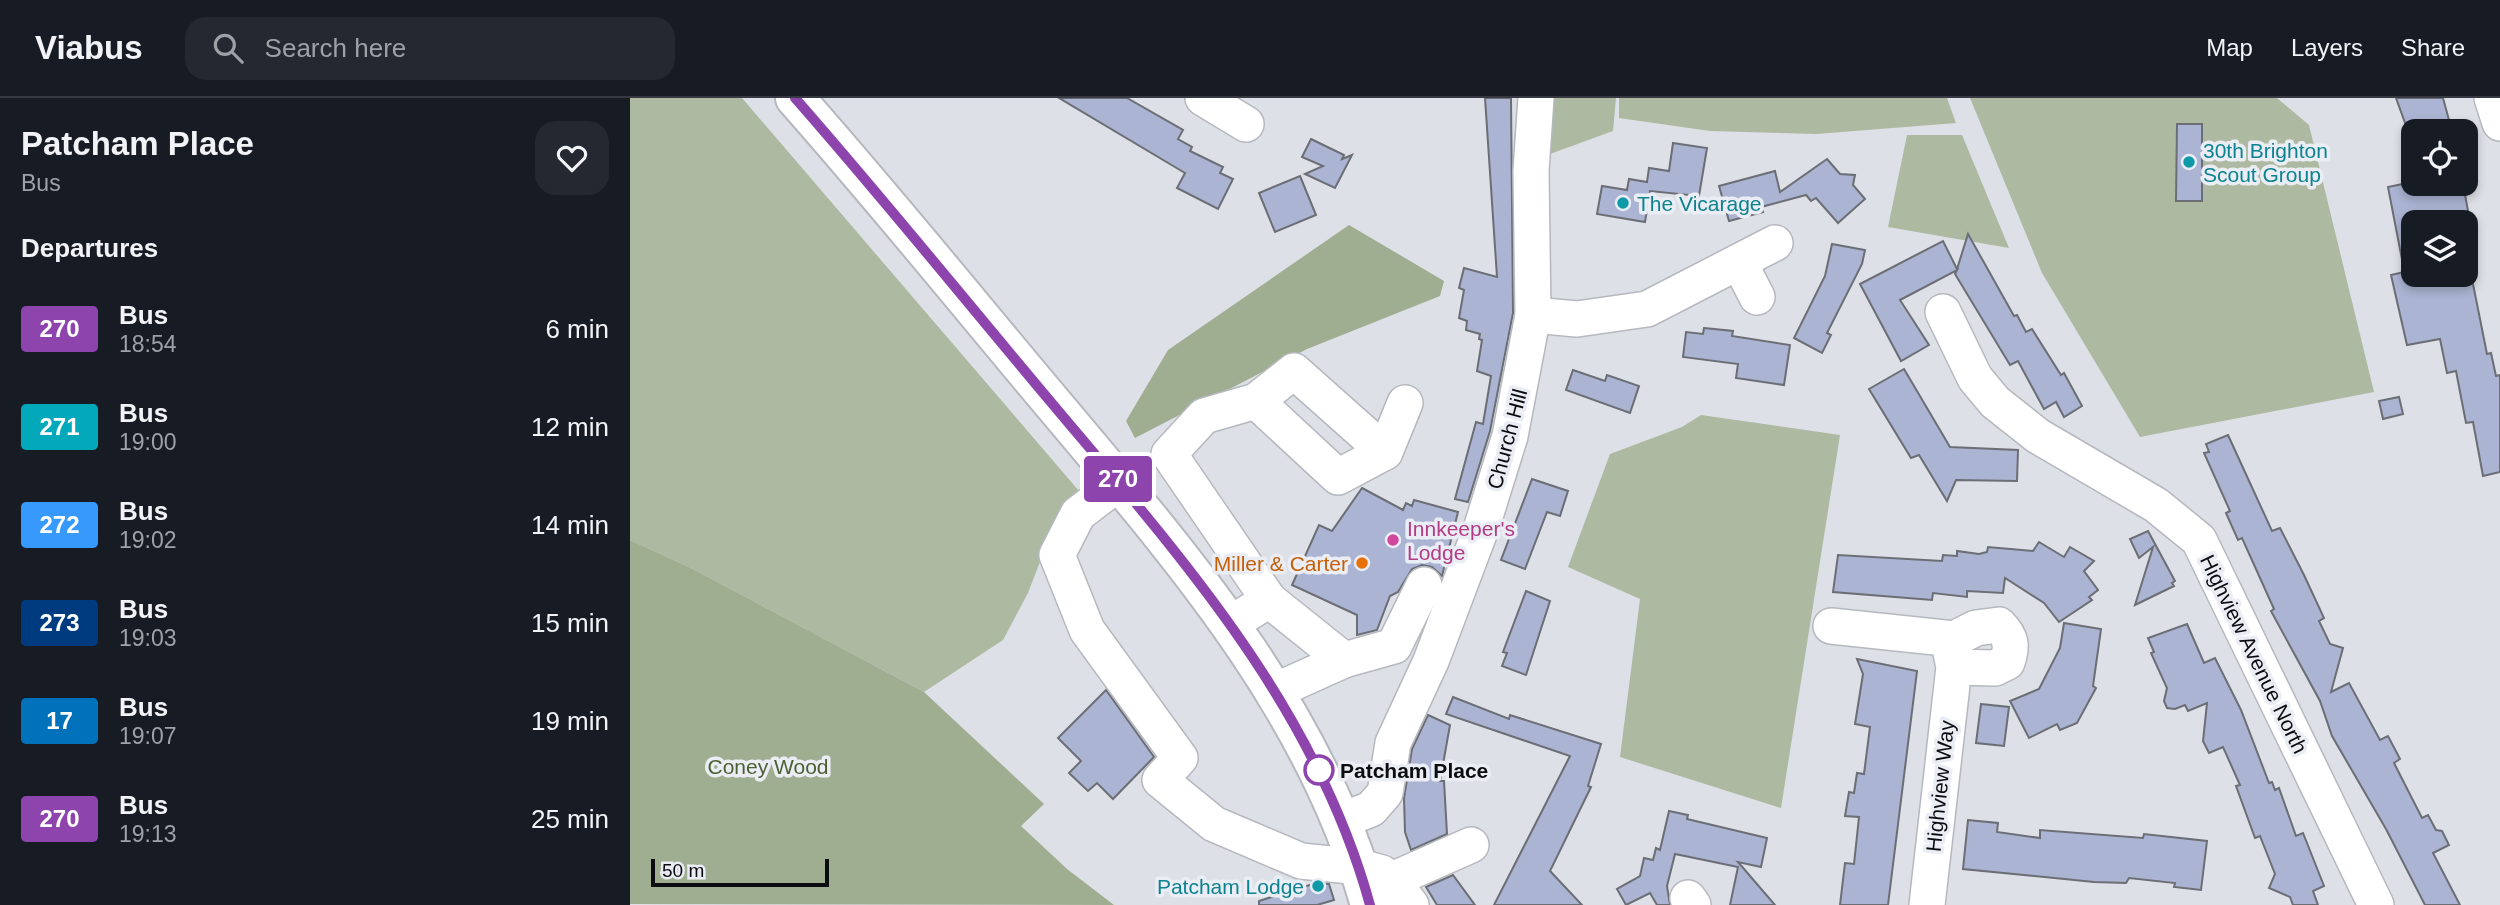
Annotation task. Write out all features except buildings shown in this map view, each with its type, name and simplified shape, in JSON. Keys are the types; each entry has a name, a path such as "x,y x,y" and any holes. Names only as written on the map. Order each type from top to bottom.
{"highway":[{"path":"794,98 1193,570 1275,691 1383,889"}],"street":[{"path":"1203,98 1247,124"},
{"name":"Church Hill","path":"1343,820 1371,809 1385,793 1393,743 1430,661 1482,526 1510,436 1533,315 1531,171 1536,98"},
{"path":"2492,98 2500,123"},
{"path":"1533,315 1577,319 1647,309 1775,243"},
{"path":"1739,262 1756,297"},
{"name":"Highview Avenue North","path":"1943,312 1964,384 1995,402 2038,436 2156,505 2199,540 2373,904"},
{"path":"1344,660 1269,600 1169,453 1205,416 1256,401 1294,371 1385,453"},
{"path":"1256,401 1338,477 1385,453 1405,404"},
{"path":"1120,482 1077,514 1057,555 1087,630 1180,758 1160,780 1214,824 1301,860 1383,889 1471,845"},
{"path":"1275,691 1344,660 1394,646 1424,586"},
{"path":"1230,624 1269,600"},
{"name":"Highview Way","path":"1831,626 1954,653 1927,905"}],"green space":[{"path":"630,98 742,98 1079,491 1043,554 1028,593 1003,640 924,692 691,568 630,540"},
{"path":"1543,98 1616,98 1613,131 1539,158"},
{"path":"1619,98 1947,98 1956,123 1817,134 1710,131 1619,118"},
{"path":"1970,98 2277,98 2309,125 2374,392 2140,437 2042,273"},
{"path":"1907,135 1962,135 2009,248 1888,227"},
{"path":"1349,225 1444,281 1440,296 1307,349 1135,438 1126,421 1168,350"},
{"path":"1701,415 1840,435 1781,808 1620,757 1640,599 1568,567 1610,454 1682,427"},
{"name":"Coney Wood","path":"630,540 691,568 924,692 1044,804 1021,826 1067,869 1114,905 630,904"}],"bus line":[{"name":"270","path":"795,98 869,182 1193,570 1275,691 1304,740 1343,820 1370,905"}],"place":[{"name":"30th Brighton Scout Group","path":"2189,162"},
{"name":"The Vicarage","path":"1623,203"},
{"name":"Innkeeper's Lodge","path":"1393,540"},
{"name":"Miller & Carter","path":"1362,563"},
{"name":"Patcham Place","path":"1319,770"},
{"name":"Patcham Lodge","path":"1318,886"}]}
